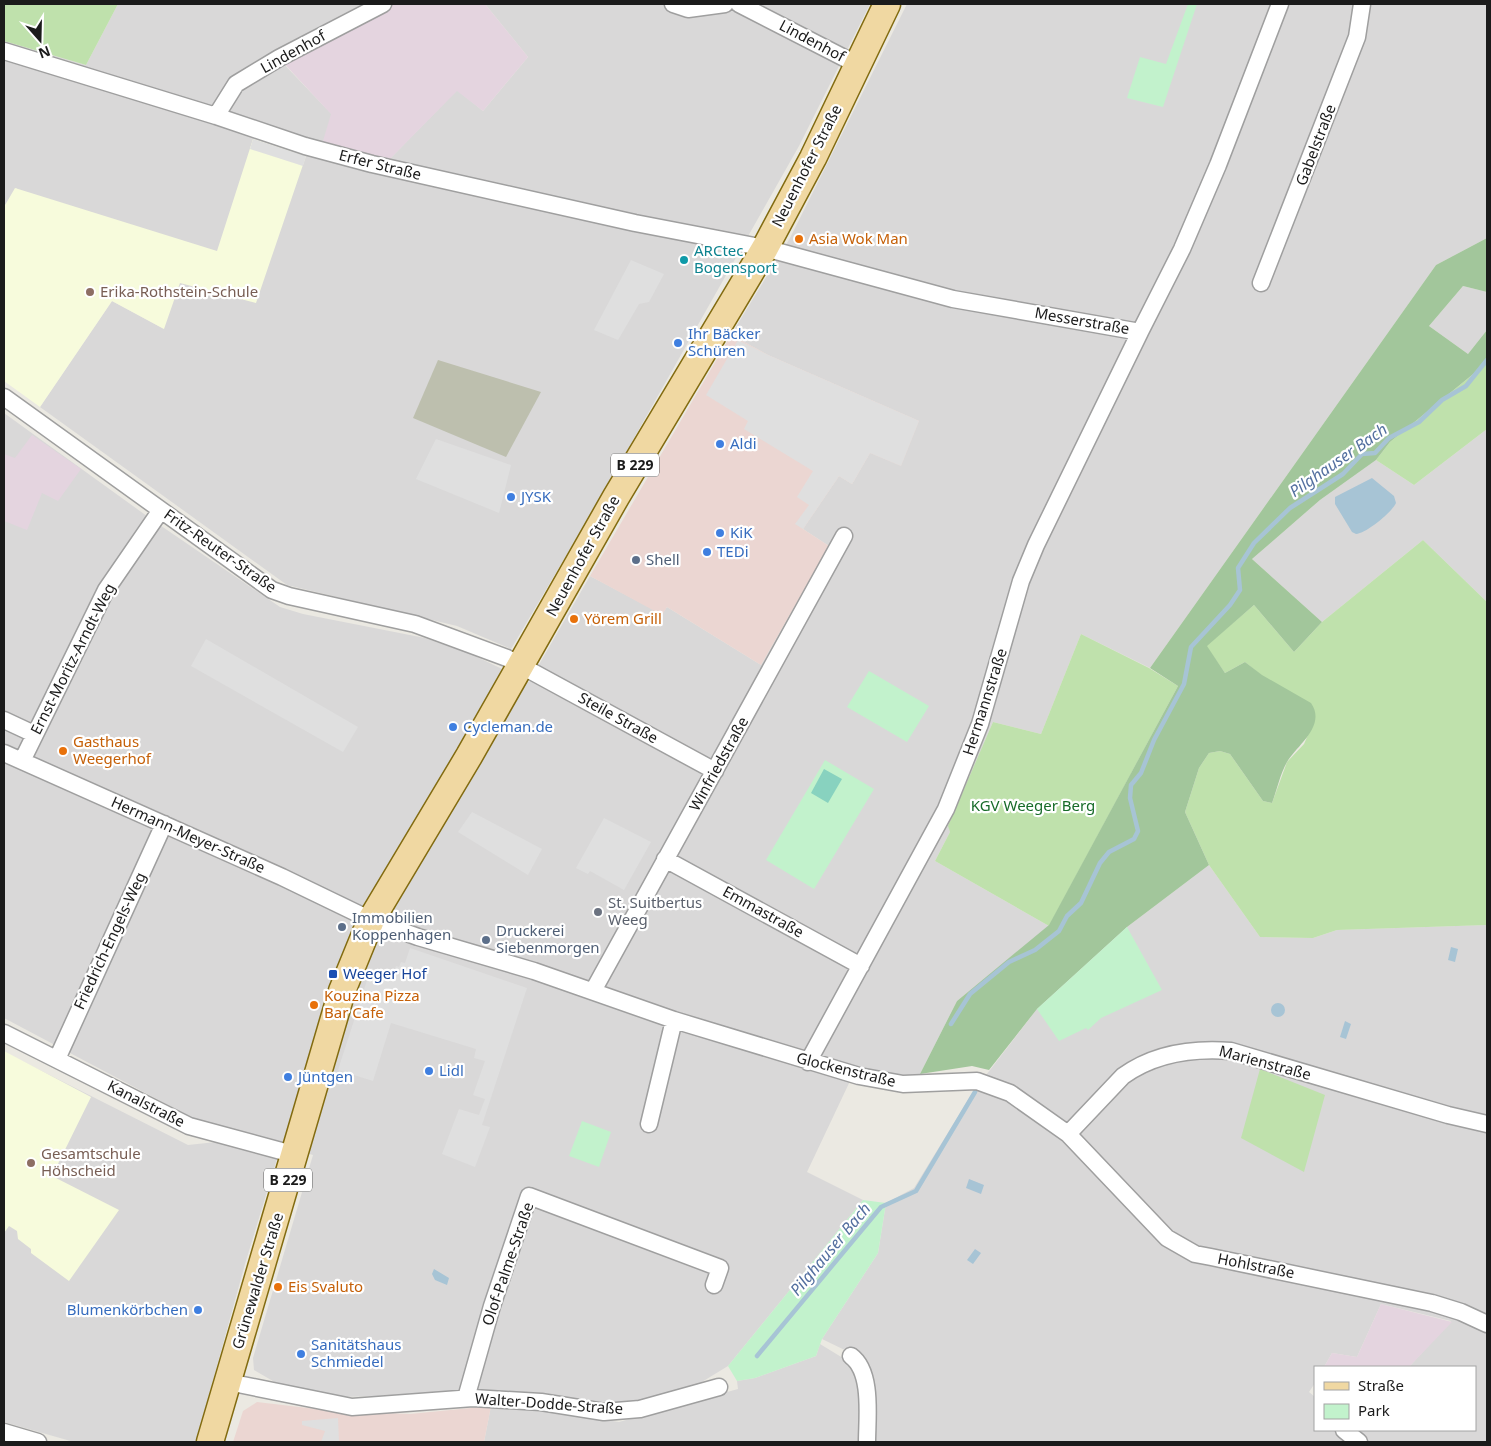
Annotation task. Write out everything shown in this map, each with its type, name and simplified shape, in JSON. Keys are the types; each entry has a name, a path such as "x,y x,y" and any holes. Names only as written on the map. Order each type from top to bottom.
{"main road":[{"name":"Neuenhofer Straße","path":"371,920 469,756 616,497 765,248 813,158 888,4"},
{"name":"Grünewalder Straße","path":"210,1442 348,974 371,920"}],"street":[{"name":"Lindenhof","path":"216,116 236,84 279,58 383,4"},
{"path":"673,4 688,9 725,4"},
{"name":"Lindenhof","path":"739,4 858,65"},
{"name":"Messerstraße","path":"765,248 953,299 1140,332 1182,249 1218,165 1280,4"},
{"name":"Gabelstraße","path":"1261,283 1357,37 1362,4"},
{"name":"Erfer Straße","path":"4,51 216,116 305,146 377,166 635,223 765,248"},
{"name":"Hermannstraße","path":"808,1062 946,809 980,724 1021,581 1036,545 1140,332"},
{"name":"Fritz-Reuter-Straße","path":"4,397 278,593 414,624 454,637 520,665"},
{"name":"Ernst-Moritz-Arndt-Weg","path":"22,761 106,590 161,510"},
{"name":"Winfriedstraße","path":"593,991 844,536"},
{"name":"Steile Straße","path":"520,665 715,771"},
{"path":"4,720 34,734"},
{"name":"Hermann-Meyer-Straße","path":"4,752 371,920"},
{"name":"Friedrich-Engels-Weg","path":"57,1059 164,824"},
{"name":"Emmastraße","path":"666,859 860,966"},
{"name":"Glockenstraße","path":"371,920 418,937 534,971 674,1020 808,1062 886,1083 902,1084 963,1080 986,1083 1010,1092 1068,1134"},
{"path":"649,1124 674,1020"},
{"name":"Kanalstraße","path":"4,1033 189,1126 296,1155"},
{"name":"Marienstraße","path":"1068,1134 1123,1076 1133,1069 1166,1055 1207,1049 1231,1051 1439,1113 1487,1124"},
{"name":"Hohlstraße","path":"1068,1134 1167,1238 1182,1248 1211,1257 1432,1304 1461,1312 1487,1324"},
{"name":"Olof-Palme-Straße","path":"466,1398 492,1306 529,1196 720,1268 714,1285"},
{"path":"851,1356 860,1366 865,1381 867,1442"},
{"name":"Walter-Dodde-Straße","path":"228,1382 352,1407 466,1398 541,1402 604,1412 640,1410 719,1387"},
{"path":"1345,1431 1358,1442"},
{"path":"4,1432 38,1442"}],"shaded area":[{"path":"118,4 384,4 279,59 382,167 457,90 483,111 528,57 485,4 870,4 799,146 603,493 511,649 457,626 287,585 40,407 112,301 164,329 16,188 4,207 4,41 86,65"},
{"path":"384,4 485,4 528,57 483,111 457,91 382,167 320,151 331,114 279,58"},
{"path":"907,4 1487,4 1487,238 1436,265 1150,668 1081,634 1041,734 993,722 949,826 950,832 935,861 1049,926 957,1001 920,1074 917,1091 851,1079 807,1172 863,1200 728,1366 692,1388 632,1405 596,1404 544,1393 479,1391 462,1394 341,1397 278,1384 254,1370 253,1358 313,1155 204,1124 4,1018 4,413 151,519 280,607 303,614 425,638 473,655 529,682 590,576 662,614 667,607 761,665 829,546 803,529 839,476 852,484 870,453 919,421 768,355 731,335 790,238"},
{"name":"Erika-Rothstein-Schule","path":"253,139 306,156 256,303 180,283 164,329 112,301 40,407 4,381 4,207 15,188 217,251"},
{"path":"253,139 306,156 303,166 250,149"},
{"path":"631,260 664,274 649,302 639,304 618,340 594,330"},
{"path":"1463,286 1487,292 1487,330 1468,354 1429,326"},
{"path":"731,335 768,355 919,421 901,466 870,453 852,484 839,476 803,529 829,546 761,665 667,607 662,615 590,576"},
{"path":"738,340 919,421 901,466 870,453 852,484 839,476 803,529 795,524 809,505 797,497 813,471 744,429 748,421 706,395"},
{"path":"438,360 541,392 506,457 413,418"},
{"path":"1487,429 1487,602 1423,540 1322,622 1252,559 1320,500 1376,460 1414,485"},
{"path":"32,435 81,469 58,501 42,493 27,530 4,521 4,454 15,458"},
{"path":"436,439 511,465 499,513 416,479"},
{"path":"206,639 358,727 343,752 191,666"},
{"path":"472,812 542,849 528,875 458,832"},
{"path":"604,818 651,842 624,890 590,871 588,874 576,868"},
{"path":"1209,865 1260,937 1313,938 1337,930 1487,925 1487,1442 873,1442 855,1355 822,1339 878,1253 886,1203 914,1188 973,1092 1037,1009 1127,927"},
{"path":"410,948 527,988 482,1125 490,1127 475,1167 442,1154 459,1109 479,1115 485,1099 473,1095 485,1061 474,1058 476,1049 391,1023 373,1081 338,1070 371,968 392,976 396,966 399,967 401,962 405,963"},
{"name":"Gesamtschule Höhscheid","path":"4,1051 91,1097 52,1176 119,1210 69,1281 31,1253 31,1249 18,1239 17,1231 9,1226 4,1233"},
{"path":"4,1052 188,1145 216,1142 277,1159 245,1264 196,1442 74,1442 4,1422"},
{"path":"1381,1304 1452,1322 1410,1366 1325,1366 1332,1353 1357,1357"},
{"path":"820,1344 856,1366 862,1385 859,1442 484,1442 491,1406 543,1410 619,1422 738,1389 737,1381 755,1378 816,1356"},
{"path":"257,1402 333,1411 410,1414 491,1406 484,1442 233,1442 243,1411"},
{"path":"338,1418 339,1442 321,1442 325,1431 302,1425 302,1421"}],"green space":[{"path":"4,4 118,4 86,65 4,41"},
{"path":"1188,4 1197,4 1163,107 1127,98 1140,57 1166,64"},
{"path":"1487,238 1487,292 1463,286 1429,326 1468,354 1487,330 1487,360 1483,366 1390,442 1376,460 1320,500 1252,559 1322,622 1294,652 1254,605 1207,646 1225,673 1245,662 1262,675 1311,703 1315,711 1313,728 1287,762 1272,803 1263,801 1230,754 1220,751 1209,753 1199,768 1185,812 1209,865 1127,927 1037,1009 989,1070 972,1066 920,1074 957,1001 1049,925 1178,686 1150,668 1436,265"},
{"path":"1487,360 1487,429 1414,485 1376,460 1390,442 1483,366"},
{"path":"1423,540 1487,602 1487,925 1337,930 1313,938 1260,937 1209,865 1185,812 1199,768 1209,753 1220,751 1230,754 1263,801 1272,803 1287,762 1304,744 1315,719 1245,662 1225,673 1206,646 1254,605 1294,652 1322,622"},
{"name":"KGV Weeger Berg","path":"1081,634 1149,668 1178,686 1049,926 935,861 950,832 948,826 993,722 1041,734"},
{"path":"869,671 929,706 907,742 847,707"},
{"path":"825,760 874,789 814,889 766,860"},
{"path":"824,769 842,779 828,803 811,793"},
{"path":"1127,927 1162,990 1101,1018 1088,1030 1086,1028 1059,1041 1037,1009"},
{"path":"1260,1069 1325,1095 1304,1172 1241,1138"},
{"path":"582,1121 611,1132 599,1167 569,1156"},
{"path":"863,1200 886,1203 878,1253 822,1339 816,1356 755,1378 737,1381 728,1366"}],"water":[{"path":"1372,478 1394,496 1396,503 1390,512 1379,522 1356,534 1352,532 1335,504 1335,497"},
{"path":"1451,947 1458,949 1455,962 1448,960"},
{"path":"1278,1003 1283,1005 1285,1010 1283,1015 1278,1017 1273,1015 1271,1010 1273,1005"},
{"path":"1345,1021 1351,1024 1346,1039 1340,1037"},
{"path":"969,1179 984,1185 981,1194 966,1188"},
{"path":"975,1249 981,1253 973,1264 967,1260"},
{"path":"434,1269 449,1278 447,1285 435,1280 432,1274"}],"waterway":[{"name":"Pilghauser Bach","path":"951,1024 970,994 1009,962 1035,950 1059,931 1067,916 1081,903 1100,863 1109,852 1134,839 1138,831 1130,798 1131,785 1141,773 1154,740 1184,684 1191,647 1230,605 1240,590 1238,568 1254,543 1290,508 1343,474 1362,454 1375,453 1389,438 1419,422 1442,400 1466,386 1487,360"},
{"name":"Pilghauser Bach","path":"757,1356 881,1207 916,1191 975,1092"}],"place":[{"name":"Asia Wok Man","path":"799,239"},
{"name":"ARCtec Bogensport","path":"684,260"},
{"name":"Erika-Rothstein-Schule","path":"90,292"},
{"name":"Ihr Bäcker Schüren","path":"678,343"},
{"name":"Aldi","path":"720,444"},
{"name":"JYSK","path":"511,497"},
{"name":"KiK","path":"720,533"},
{"name":"TEDi","path":"707,552"},
{"name":"Shell","path":"636,560"},
{"name":"Yörem Grill","path":"574,619"},
{"name":"Cycleman.de","path":"453,727"},
{"name":"Gasthaus Weegerhof","path":"63,751"},
{"name":"St. Suitbertus Weeg","path":"598,912"},
{"name":"Immobilien Koppenhagen","path":"342,927"},
{"name":"Druckerei Siebenmorgen","path":"486,940"},
{"name":"Weeger Hof","path":"333,974"},
{"name":"Kouzina Pizza Bar Cafe","path":"314,1005"},
{"name":"Lidl","path":"429,1071"},
{"name":"Jüntgen","path":"288,1077"},
{"name":"Gesamtschule Höhscheid","path":"31,1163"},
{"name":"Eis Svaluto","path":"278,1287"},
{"name":"Blumenkörbchen","path":"198,1310"},
{"name":"Sanitätshaus Schmiedel","path":"301,1354"}]}
